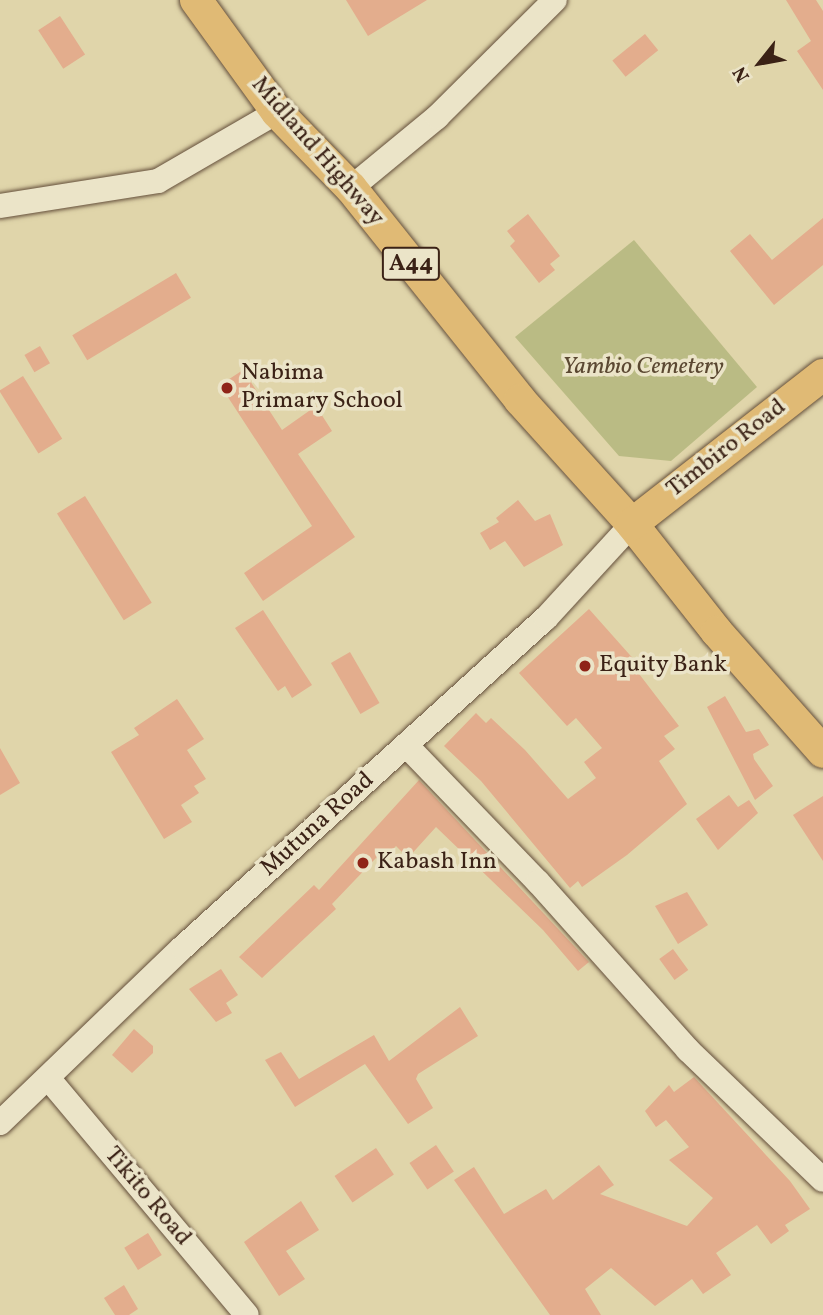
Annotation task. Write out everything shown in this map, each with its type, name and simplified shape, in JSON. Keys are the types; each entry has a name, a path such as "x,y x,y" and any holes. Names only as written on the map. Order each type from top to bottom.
{"main road":[{"name":"Midland Highway","path":"196,0 277,112 351,188 520,400 632,524 717,632 823,752"},
{"name":"Timbiro Road","path":"632,524 823,375"}],"street":[{"path":"351,188 437,117 555,0"},
{"path":"0,206 158,181 277,112"},
{"name":"Mutuna Road","path":"0,1123 182,948 546,618 632,524"},
{"path":"406,745 538,882 688,1050 823,1180"},
{"name":"Tikito Road","path":"48,1078 247,1315"}],"green space":[{"name":"Yambio Cemetery","path":"634,240 757,387 671,461 619,456 515,337"}],"building":[{"path":"346,0 427,0 368,36"},
{"path":"786,0 816,0 823,11 823,90 797,51 811,41"},
{"path":"60,16 85,55 63,69 38,30"},
{"path":"645,34 658,50 626,77 612,60"},
{"path":"528,214 560,256 550,264 555,270 539,283 510,246 515,241 507,231"},
{"path":"823,218 823,265 774,305 730,251 750,234 772,260"},
{"path":"176,273 191,298 87,360 72,335"},
{"path":"40,346 50,363 34,372 24,355"},
{"path":"243,370 282,430 316,406 332,431 298,454 355,537 263,601 244,573 312,526 220,385"},
{"path":"23,376 62,439 38,454 0,392"},
{"path":"85,496 152,603 124,620 57,513"},
{"path":"518,500 535,521 550,514 563,545 524,567 505,541 490,550 480,533 499,522 496,518"},
{"path":"589,609 637,663 633,666 679,726 664,736 675,749 659,761 687,804 627,855 582,887 578,881 570,888 481,781 444,746 476,713 486,723 491,718 525,750 568,799 596,778 584,762 602,748 576,718 567,726 519,673"},
{"path":"263,610 312,685 292,698 285,686 278,691 235,628"},
{"path":"350,652 380,703 360,714 331,663"},
{"path":"725,696 746,732 759,729 769,745 753,754 773,786 755,800 707,707"},
{"path":"177,699 204,739 187,750 206,779 194,786 199,793 181,805 192,822 164,839 111,752 139,735 134,728"},
{"path":"0,748 20,783 0,795"},
{"path":"419,780 589,962 578,971 543,930 436,827 408,858 396,846 381,862 376,858 332,904 336,909 262,978 239,957 314,885 319,890"},
{"path":"729,795 738,807 749,800 758,813 718,850 696,819"},
{"path":"823,796 823,861 793,815"},
{"path":"687,892 708,925 678,944 655,906"},
{"path":"673,949 688,970 675,980 659,959"},
{"path":"221,969 238,995 226,1003 232,1013 216,1022 189,989"},
{"path":"460,1007 478,1036 418,1074 416,1079 433,1108 408,1124 365,1064 295,1107 265,1060 281,1052 299,1079 374,1035 389,1061"},
{"path":"134,1029 153,1046 153,1053 132,1073 112,1055"},
{"path":"694,1077 790,1181 810,1209 785,1225 789,1231 771,1244 757,1225 716,1253 731,1275 703,1294 692,1279 655,1306 611,1268 585,1289 601,1315 550,1315 454,1180 474,1167 504,1214 546,1189 553,1200 599,1165 614,1185 600,1194 687,1226 713,1198 669,1160 689,1147 666,1120 656,1127 645,1111 669,1085 674,1092"},
{"path":"436,1145 454,1172 427,1189 409,1163"},
{"path":"376,1148 394,1175 352,1202 335,1176"},
{"path":"301,1201 319,1230 286,1251 305,1279 279,1296 244,1242"},
{"path":"148,1233 162,1255 138,1270 124,1248"},
{"path":"124,1285 138,1309 129,1315 115,1315 104,1298"}],"place":[{"name":"Nabima Primary School","path":"227,388"},
{"name":"Equity Bank","path":"585,666"},
{"name":"Kabash Inn","path":"363,863"}]}
